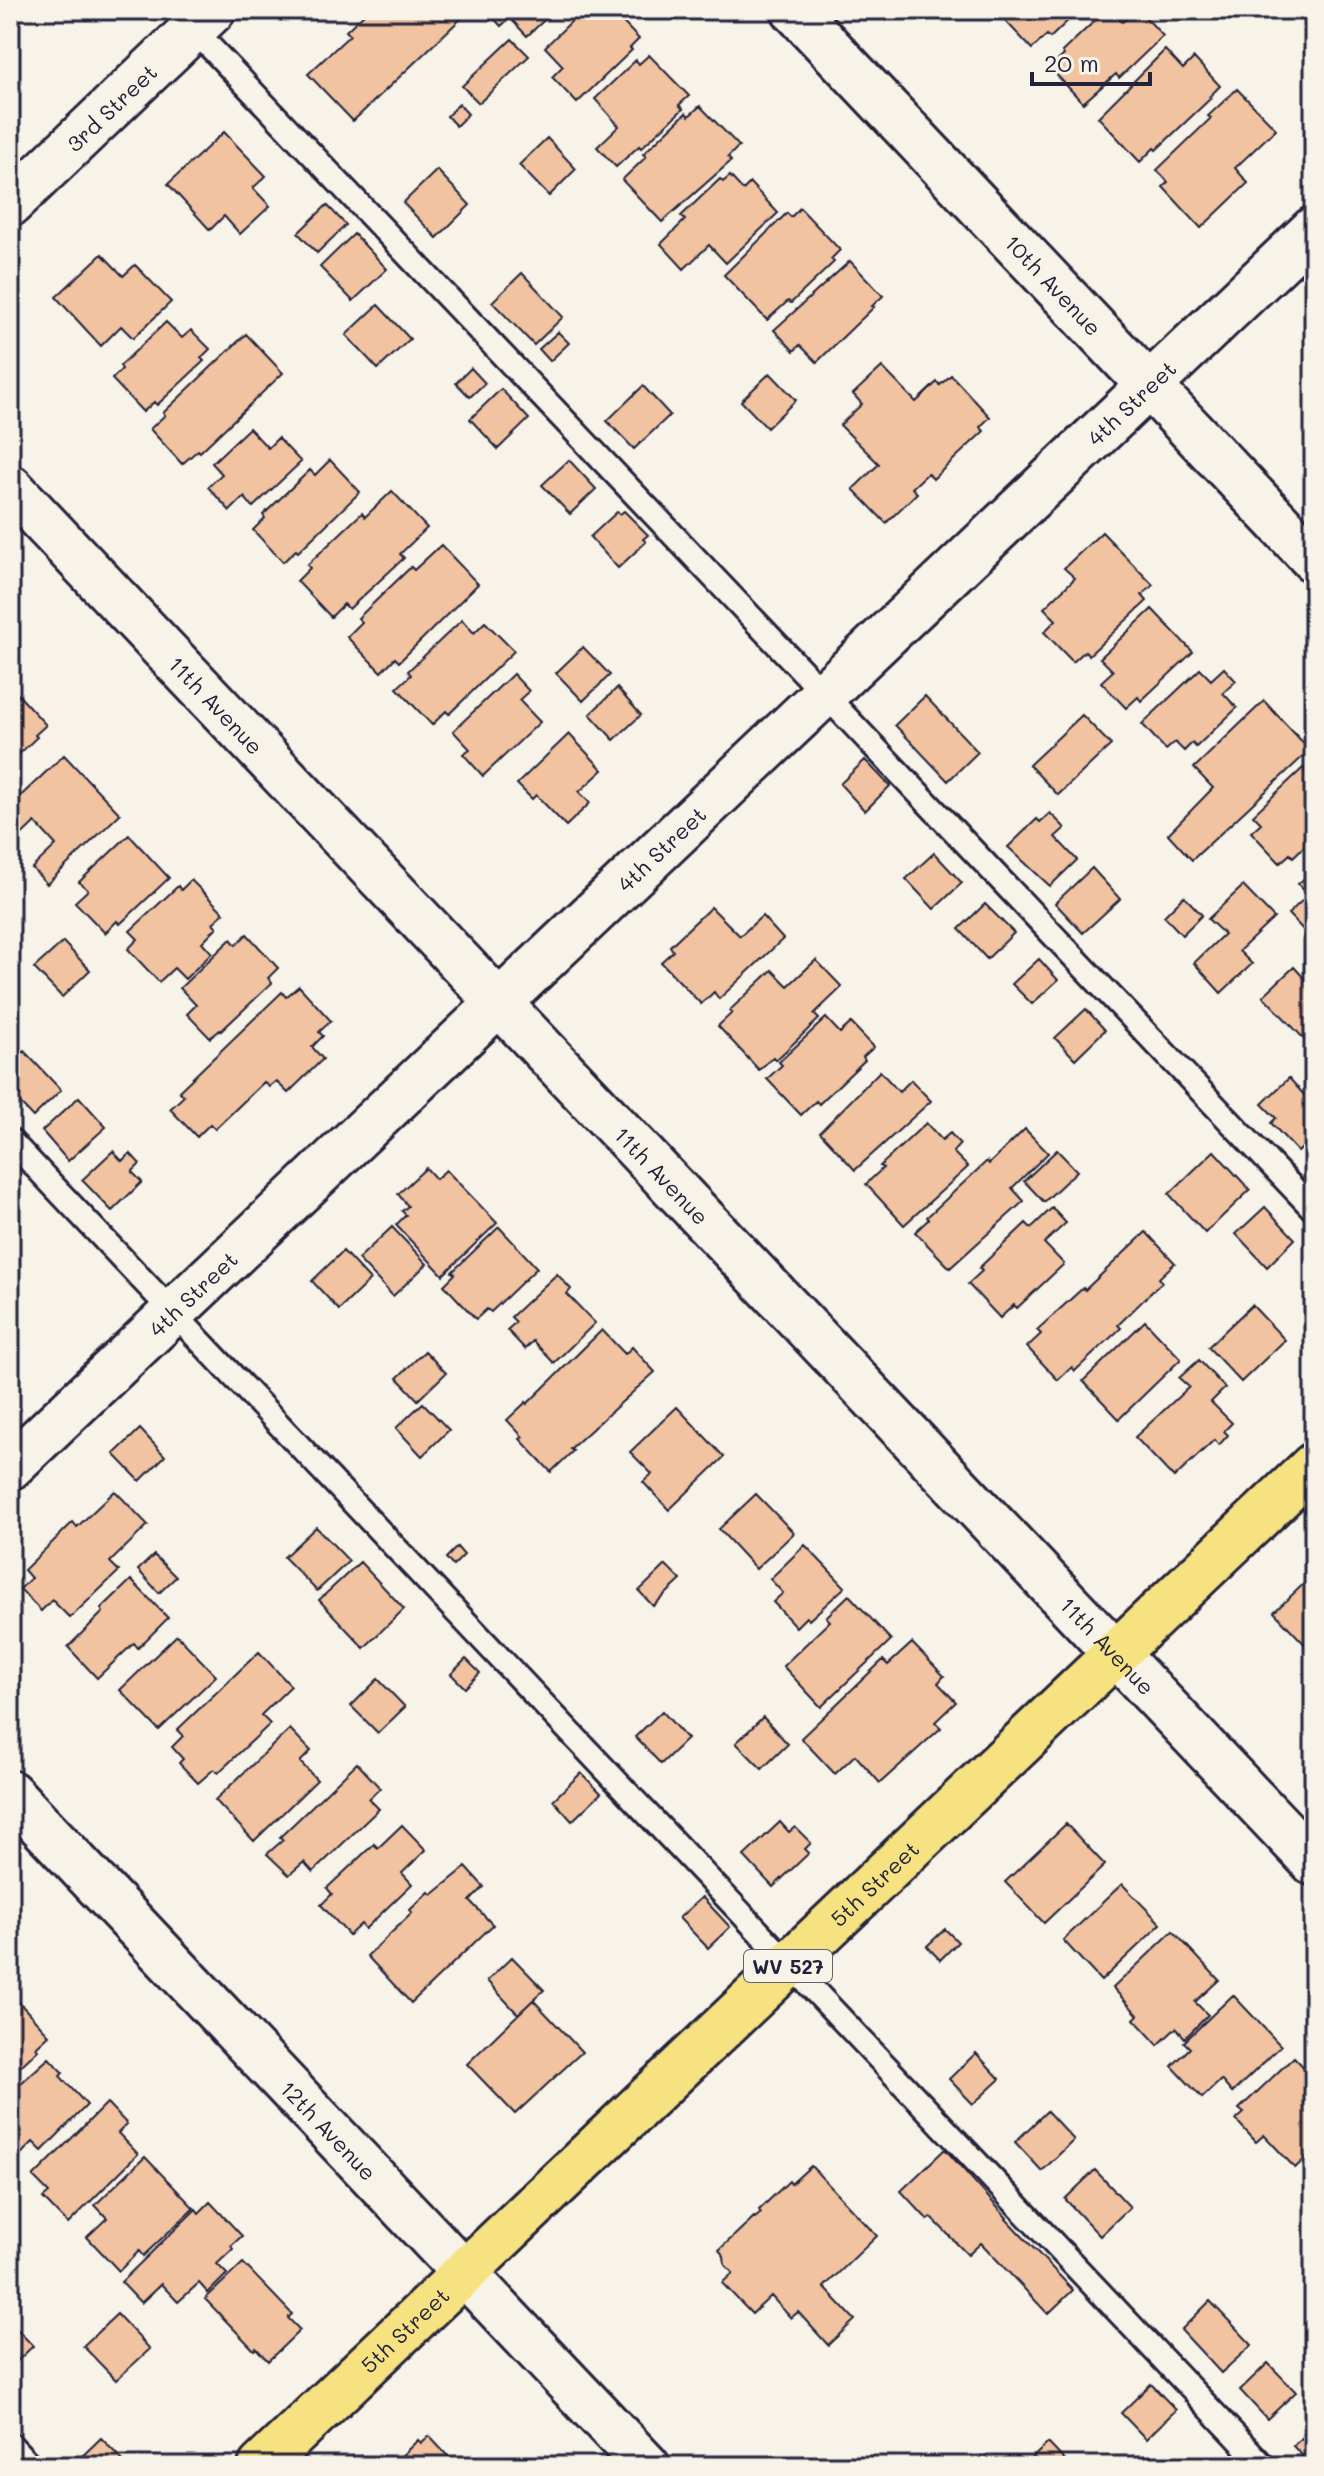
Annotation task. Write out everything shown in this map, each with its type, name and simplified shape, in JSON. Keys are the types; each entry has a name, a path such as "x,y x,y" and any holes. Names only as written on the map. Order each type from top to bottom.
{"main road":[{"name":"5th Street","path":"261,2466 1314,1465"}],"street":[{"name":"10th Avenue","path":"794,10 1314,560"},
{"name":"3rd Street","path":"10,204 194,16"},
{"name":"4th Street","path":"10,1467 1314,229"},
{"name":"11th Avenue","path":"10,487 1314,1863"},
{"name":"12th Avenue","path":"10,1793 647,2466"}],"lane":[{"path":"194,16 825,694 1314,1210"},
{"path":"10,1140 1264,2466"},
{"path":"10,2444 31,2466"}],"building":[{"path":"368,10 470,10 353,121 308,74 350,35 346,31"},
{"path":"486,10 555,10 527,36 510,18 501,26"},
{"path":"583,10 611,10 639,39 630,48 632,50 577,103 552,77 563,66 545,47"},
{"path":"1008,10 1079,10 1050,38 1047,35 1032,49 1001,16"},
{"path":"1106,10 1111,10 1122,22 1139,10 1163,36 1119,78 1116,74 1083,103 1050,68 1064,55 1062,52"},
{"path":"512,39 529,56 479,103 462,86"},
{"path":"1165,50 1183,69 1194,58 1220,86 1211,98 1140,162 1098,117"},
{"path":"649,55 689,96 679,105 683,109 616,167 597,147 619,126 595,99 636,60 639,64"},
{"path":"1237,89 1276,129 1235,168 1248,183 1201,228 1163,187 1168,182 1157,170"},
{"path":"459,104 468,114 456,126 447,116"},
{"path":"700,106 739,146 728,157 731,161 662,222 622,180 646,157 643,154 686,113 689,116"},
{"path":"224,132 266,176 253,188 270,206 240,234 224,216 210,230 168,184"},
{"path":"547,138 576,169 549,196 519,165"},
{"path":"437,170 470,205 437,238 403,203"},
{"path":"730,176 743,190 750,183 778,213 726,263 709,245 684,269 661,244 685,220 681,216 720,179 723,182"},
{"path":"327,205 346,225 317,253 298,233"},
{"path":"800,208 840,250 831,259 834,262 791,303 788,301 767,320 724,275 787,213 791,217"},
{"path":"354,234 387,269 353,301 320,267"},
{"path":"102,254 123,276 135,265 171,302 133,338 121,326 101,346 56,297"},
{"path":"850,261 883,296 817,362 800,345 794,351 774,330"},
{"path":"522,273 563,317 534,345 492,302"},
{"path":"378,305 410,339 378,369 346,335"},
{"path":"166,322 182,338 191,330 210,349 201,358 204,361 157,405 154,402 143,412 112,379 122,369 120,366"},
{"path":"558,332 569,343 550,361 539,349"},
{"path":"246,334 283,373 200,452 198,450 182,464 150,429"},
{"path":"882,367 916,402 937,382 940,385 951,375 990,417 980,427 984,431 933,479 928,473 912,488 917,493 886,523 853,489 879,464 840,425 862,404 853,394"},
{"path":"471,368 485,383 470,397 456,383"},
{"path":"770,373 796,400 767,428 741,401"},
{"path":"643,386 670,415 634,449 607,421"},
{"path":"501,389 529,419 498,449 470,419"},
{"path":"249,428 268,448 278,438 301,462 253,507 244,497 230,511 208,487 222,474 212,463"},
{"path":"330,460 360,492 298,552 296,550 283,562 253,530 265,518 263,515 310,470 315,475"},
{"path":"569,460 596,489 570,514 542,485"},
{"path":"392,491 427,528 400,554 404,558 349,609 344,604 331,617 297,581 310,568 307,565 362,513 365,517"},
{"path":"624,511 648,535 643,539 646,542 618,568 590,537 617,512 620,514"},
{"path":"1102,532 1153,585 1142,595 1147,601 1089,655 1085,651 1073,662 1044,632 1056,620 1044,608 1075,578 1064,568"},
{"path":"441,545 478,584 399,662 395,658 381,672 347,637 362,622 358,618 411,567 414,570"},
{"path":"1152,609 1193,652 1141,701 1138,697 1126,708 1101,682 1113,671 1100,658"},
{"path":"462,620 474,633 485,622 514,651 449,714 446,711 432,725 397,688 411,675 408,671"},
{"path":"583,647 610,675 583,701 556,673"},
{"path":"1224,668 1236,681 1223,693 1237,708 1196,747 1192,743 1184,751 1175,742 1166,750 1142,724 1200,669 1211,680"},
{"path":"513,674 529,691 519,700 540,722 483,776 463,754 470,749 453,731"},
{"path":"10,686 46,725 10,763"},
{"path":"617,688 641,715 614,740 590,714"},
{"path":"925,696 978,752 948,781 895,725"},
{"path":"1264,701 1310,750 1192,860 1168,834 1213,788 1194,768"},
{"path":"1082,715 1111,745 1058,795 1029,765"},
{"path":"569,734 603,770 579,792 590,803 566,826 536,795 532,799 517,784"},
{"path":"64,755 120,814 47,884 32,868 56,845 35,822 10,846 10,806"},
{"path":"865,760 890,786 865,811 840,784"},
{"path":"1314,765 1314,837 1293,857 1290,854 1280,863 1251,832 1261,823 1253,815 1303,768 1306,772"},
{"path":"1050,813 1065,828 1055,837 1077,860 1050,886 1008,847 1037,819 1040,822"},
{"path":"129,835 169,878 120,924 117,921 105,933 75,902 88,890 79,882"},
{"path":"934,853 962,883 934,909 906,879"},
{"path":"1314,863 1313,940 1288,914 1308,895 1298,884 1309,874 1306,871"},
{"path":"1092,868 1120,899 1083,933 1055,903"},
{"path":"191,880 224,913 213,923 217,927 202,942 212,953 185,979 174,968 159,982 128,949 138,939 130,931 178,886 181,890"},
{"path":"1243,886 1274,918 1239,951 1252,964 1221,993 1194,963 1224,934 1208,919"},
{"path":"1184,896 1202,915 1182,935 1164,916"},
{"path":"985,904 1014,933 987,959 959,929"},
{"path":"711,907 740,936 762,916 783,939 719,999 714,992 701,1004 661,962 673,951 670,946"},
{"path":"247,934 278,968 268,978 272,983 210,1038 187,1014 196,1005 180,988 231,939 236,945"},
{"path":"63,942 90,970 62,997 34,968"},
{"path":"1039,959 1058,980 1032,1004 1012,984"},
{"path":"816,960 842,987 814,1014 819,1019 776,1060 773,1057 759,1070 718,1026 732,1013 729,1011 772,970 788,986"},
{"path":"1294,967 1314,989 1314,1041 1310,1045 1263,996"},
{"path":"299,986 331,1021 319,1032 323,1036 312,1047 323,1059 288,1093 276,1081 269,1087 264,1082 215,1129 210,1124 197,1137 170,1109 184,1096 179,1091 282,992 286,997"},
{"path":"1086,1009 1105,1030 1075,1059 1055,1038"},
{"path":"826,1018 840,1033 851,1023 874,1047 863,1057 865,1060 819,1104 816,1101 801,1115 767,1079 782,1065 779,1062"},
{"path":"24,1051 61,1090 33,1117 10,1093 10,1064"},
{"path":"880,1071 899,1092 911,1080 931,1101 855,1170 820,1132"},
{"path":"1289,1078 1314,1106 1314,1137 1298,1152 1271,1123 1276,1118 1262,1104"},
{"path":"79,1097 106,1127 68,1161 42,1131"},
{"path":"926,1123 942,1140 950,1133 960,1144 953,1152 968,1167 904,1225 866,1184 883,1168 880,1166"},
{"path":"1025,1129 1048,1153 1012,1188 1024,1201 950,1268 915,1232 929,1219 927,1217"},
{"path":"1057,1150 1077,1171 1044,1202 1024,1181"},
{"path":"113,1151 122,1161 130,1153 140,1164 132,1172 142,1182 112,1211 82,1180"},
{"path":"1214,1151 1250,1190 1205,1233 1169,1194"},
{"path":"426,1168 436,1179 446,1170 497,1223 443,1275 396,1225 406,1215 402,1211 408,1206 398,1194"},
{"path":"1265,1207 1295,1239 1267,1267 1236,1234"},
{"path":"1052,1208 1066,1223 1044,1243 1064,1264 1017,1308 1014,1305 1000,1318 968,1284 982,1271 979,1268 1026,1223 1031,1228"},
{"path":"392,1227 427,1264 393,1296 358,1259"},
{"path":"499,1227 537,1268 491,1312 487,1309 476,1319 444,1285 455,1274 452,1272"},
{"path":"1146,1232 1175,1263 1159,1278 1162,1282 1118,1325 1121,1328 1075,1371 1072,1367 1058,1380 1027,1347 1041,1334 1037,1330"},
{"path":"343,1251 370,1280 339,1310 312,1281"},
{"path":"557,1274 571,1289 567,1294 595,1323 554,1363 533,1341 525,1349 507,1330 516,1322 511,1317"},
{"path":"1252,1305 1285,1340 1241,1382 1208,1347"},
{"path":"1145,1321 1181,1359 1119,1419 1083,1381"},
{"path":"602,1330 625,1354 632,1347 655,1372 570,1449 573,1451 551,1472 507,1420"},
{"path":"425,1351 446,1373 418,1400 397,1378"},
{"path":"1199,1360 1225,1388 1211,1402 1232,1423 1224,1431 1228,1435 1219,1445 1214,1440 1174,1478 1135,1437 1189,1387 1179,1378"},
{"path":"423,1403 449,1430 422,1456 396,1428"},
{"path":"677,1407 724,1457 669,1510 643,1482 652,1474 630,1452"},
{"path":"140,1429 165,1456 140,1481 114,1454"},
{"path":"115,1491 148,1525 110,1562 119,1571 70,1618 52,1600 41,1611 20,1589 31,1578 24,1570 73,1522 77,1527"},
{"path":"756,1494 794,1533 756,1569 719,1529"},
{"path":"316,1527 349,1561 317,1591 284,1557"},
{"path":"805,1545 845,1587 809,1620 806,1617 796,1627 773,1602 783,1593 770,1579"},
{"path":"457,1547 464,1555 453,1566 446,1558"},
{"path":"154,1555 176,1577 159,1593 138,1570"},
{"path":"360,1562 404,1609 364,1648 319,1600"},
{"path":"666,1565 681,1580 653,1606 639,1591"},
{"path":"1314,1574 1314,1654 1274,1612"},
{"path":"131,1580 168,1618 138,1648 134,1643 97,1678 68,1647"},
{"path":"849,1595 891,1640 821,1707 783,1666 830,1621 826,1617"},
{"path":"177,1635 216,1676 159,1730 120,1690"},
{"path":"912,1643 944,1676 938,1683 956,1702 935,1722 941,1728 880,1783 855,1755 835,1774 801,1738 883,1660 888,1665"},
{"path":"259,1652 291,1686 261,1715 270,1724 218,1773 214,1769 198,1783 179,1763 183,1759 172,1747 183,1736 177,1730"},
{"path":"466,1659 480,1673 465,1688 451,1674"},
{"path":"378,1679 405,1707 378,1733 351,1706"},
{"path":"662,1711 687,1739 661,1764 635,1737"},
{"path":"763,1717 788,1744 762,1769 736,1743"},
{"path":"290,1729 311,1751 300,1762 317,1780 254,1841 215,1800"},
{"path":"357,1763 380,1788 369,1799 379,1809 313,1872 304,1862 289,1875 267,1854 283,1840 280,1837"},
{"path":"581,1773 601,1793 572,1821 553,1800"},
{"path":"780,1822 789,1832 795,1827 811,1843 805,1849 809,1853 773,1887 744,1856"},
{"path":"1066,1824 1105,1865 1044,1923 1005,1882"},
{"path":"402,1825 426,1850 402,1873 412,1884 365,1929 361,1924 349,1935 321,1905 332,1894 327,1888 374,1844 378,1848"},
{"path":"466,1867 484,1887 470,1901 493,1925 411,2003 367,1956 412,1913 410,1910 429,1892 432,1895"},
{"path":"1122,1884 1161,1924 1101,1981 1063,1940"},
{"path":"702,1897 730,1927 708,1948 679,1918"},
{"path":"945,1929 958,1942 940,1960 927,1946"},
{"path":"1173,1931 1219,1980 1195,2002 1208,2015 1185,2038 1176,2028 1158,2045 1134,2019 1138,2015 1113,1988"},
{"path":"512,1957 544,1990 518,2014 487,1981"},
{"path":"1233,1995 1281,2046 1232,2093 1221,2080 1202,2098 1172,2066 1190,2048 1184,2042"},
{"path":"14,1997 49,2035 10,2076 10,2001"},
{"path":"533,2000 582,2052 515,2114 467,2064"},
{"path":"976,2053 1000,2079 973,2104 949,2079"},
{"path":"1294,2057 1314,2078 1314,2150 1295,2168 1264,2135 1256,2142 1236,2120 1244,2113 1239,2109"},
{"path":"49,2058 63,2073 60,2076 87,2105 42,2151 33,2142 19,2156 10,2147 10,2128 15,2123 10,2118 10,2093"},
{"path":"107,2103 127,2124 118,2133 138,2154 68,2224 43,2198 49,2193 33,2177"},
{"path":"1047,2111 1074,2140 1042,2171 1015,2142"},
{"path":"945,2149 1073,2290 1048,2314 981,2243 968,2255 901,2191"},
{"path":"145,2157 194,2208 143,2256 139,2251 119,2271 87,2237 107,2218 95,2205"},
{"path":"811,2166 877,2236 824,2287 855,2320 828,2345 798,2312 791,2318 771,2296 752,2314 722,2283 733,2273 725,2265 724,2256 719,2250 761,2213 759,2210 789,2181 791,2184"},
{"path":"1095,2170 1130,2207 1100,2236 1065,2199"},
{"path":"210,2202 242,2236 217,2264 227,2274 208,2293 199,2283 178,2302 161,2284 141,2303 121,2282 196,2209 199,2213"},
{"path":"243,2263 292,2314 288,2318 300,2330 268,2361 205,2299"},
{"path":"1210,2301 1252,2345 1221,2373 1181,2330"},
{"path":"117,2314 150,2349 116,2380 83,2346"},
{"path":"10,2322 33,2346 10,2368"},
{"path":"1268,2363 1296,2392 1267,2419 1240,2390"},
{"path":"1151,2384 1176,2410 1146,2439 1121,2413"},
{"path":"1314,2427 1314,2466 1312,2466 1293,2446"},
{"path":"429,2436 457,2466 391,2466 418,2440 421,2443"},
{"path":"101,2438 128,2466 74,2464"},
{"path":"1048,2443 1070,2466 1024,2466"}]}
